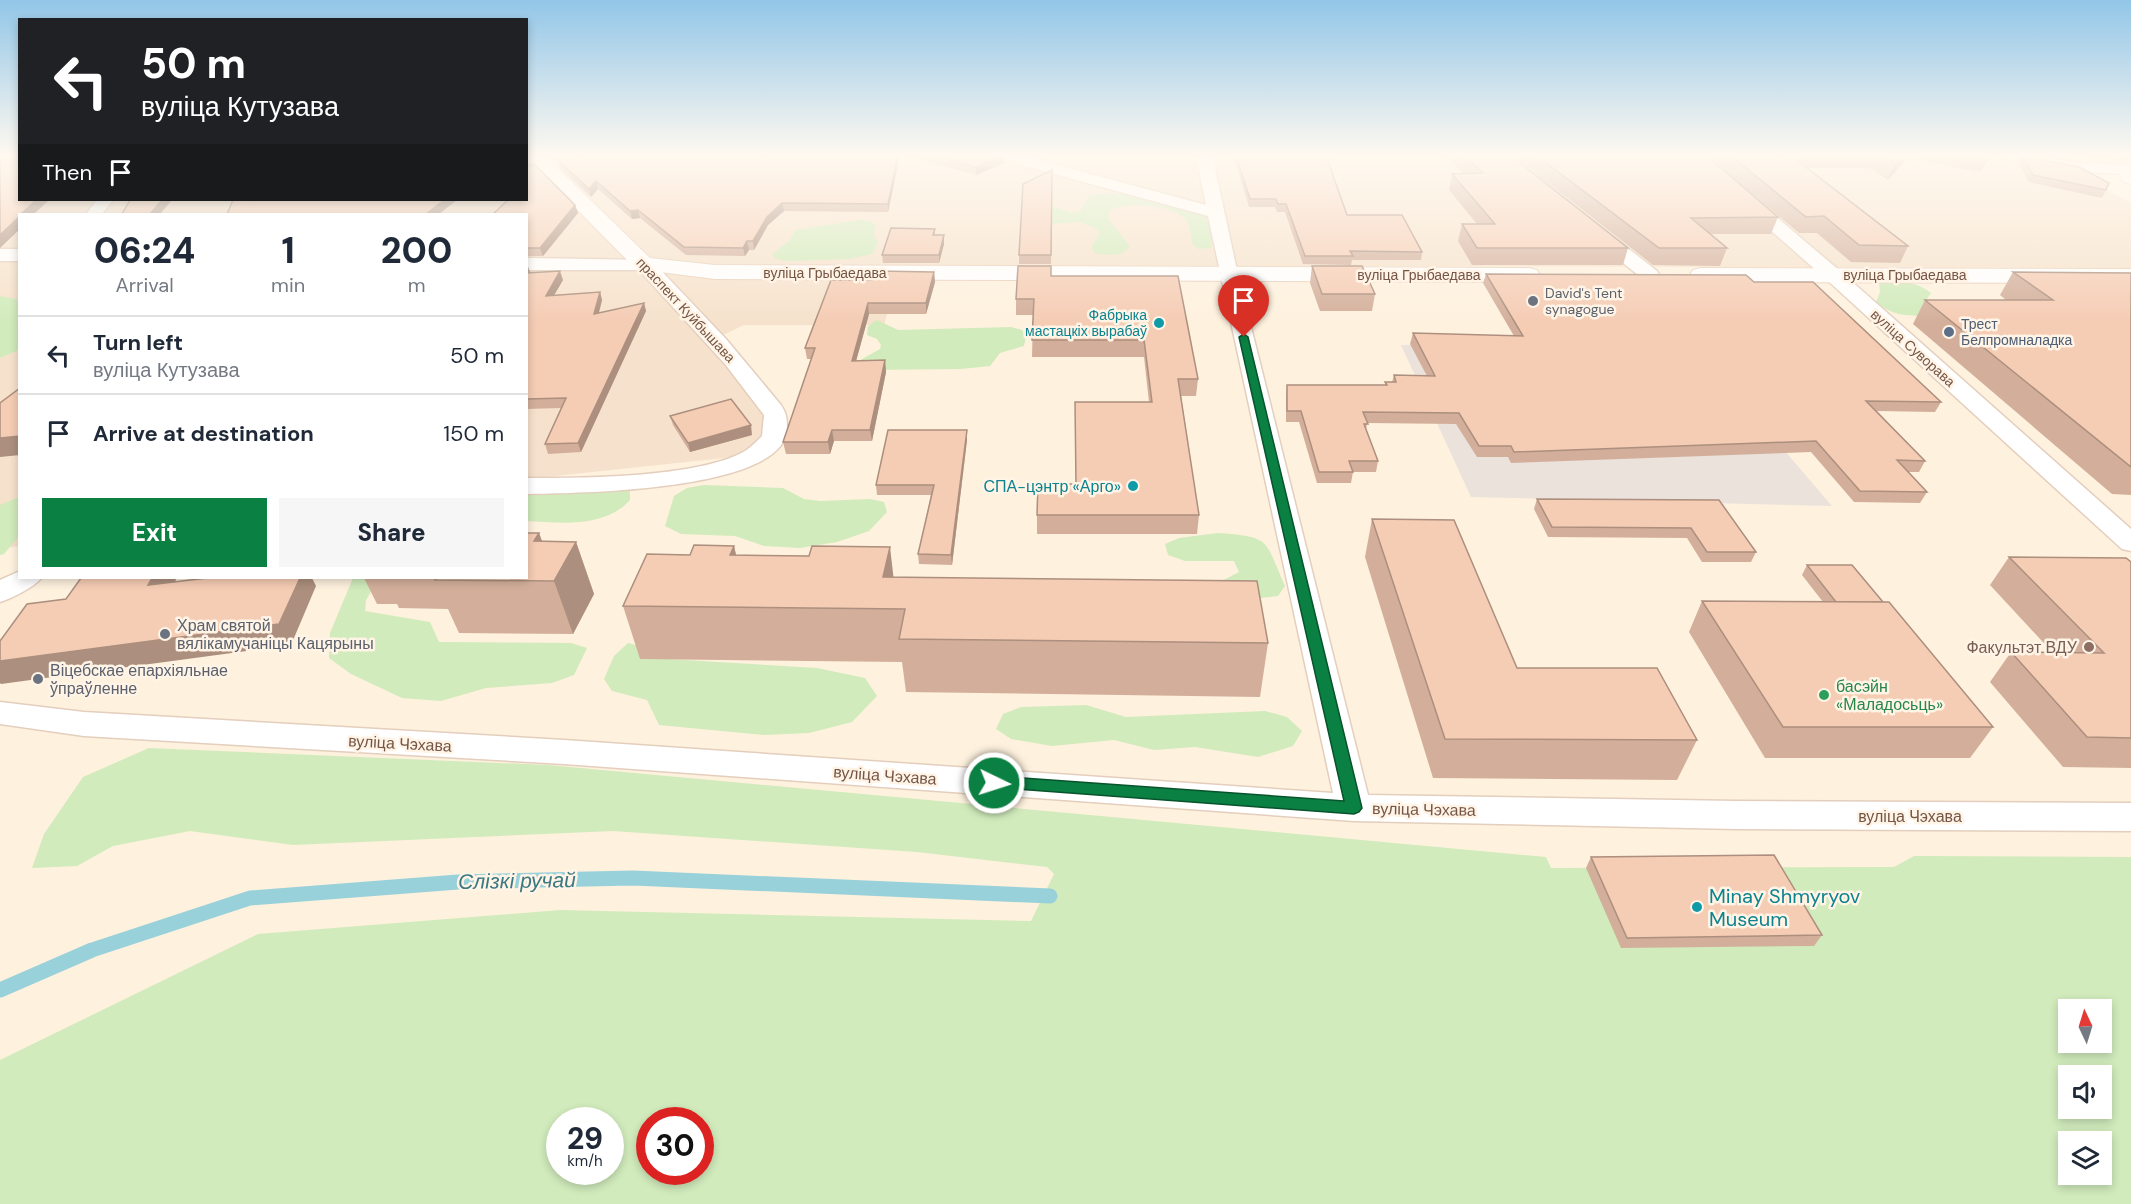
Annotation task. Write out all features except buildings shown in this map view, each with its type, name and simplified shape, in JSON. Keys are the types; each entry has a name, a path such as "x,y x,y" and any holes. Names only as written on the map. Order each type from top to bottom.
{"street":[{"name":"праспект Куйбышава","path":"528,486 617,484 720,471 762,453 776,435 776,415 747,376 644,264 590,211"},
{"path":"1209,211 1216,213 1354,808"},
{"name":"вуліца Суворава","path":"1759,211 1833,275 2131,543"},
{"path":"1588,226 1668,275"},
{"path":"0,255 18,255"},
{"name":"вуліца Грыбаедава","path":"528,264 644,264 715,272 1553,275"},
{"name":"вуліца Грыбаедава","path":"1620,275 2131,276"},
{"name":"вуліца Чэхава","path":"0,713 84,724 576,753 1354,808 1746,815 2131,817"}],"shaded area":[{"path":"0,211 2131,211 2131,268 901,265 884,325 744,325 719,337 775,431 752,455 528,479 528,213 18,213 18,546 0,549"},
{"path":"1527,344 1736,394 1832,506 1471,497 1401,345"}],"green space":[{"path":"1043,211 1109,211 1109,220 1130,246 1119,254 1095,253 1091,248 1099,234 1097,229 1080,222 1033,225"},
{"path":"1172,211 1193,211 1204,217 1210,228 1211,248 1199,249 1193,245 1188,223"},
{"path":"860,220 870,221 875,225 874,235 878,242 873,254 849,259 785,261 774,258 772,254 790,240 795,230"},
{"path":"1890,281 1917,285 1931,293 1925,302 1926,316 1899,314 1887,310 1876,302 1880,292 1879,283"},
{"path":"0,296 18,300 18,350 0,358"},
{"path":"877,320 898,330 1011,327 1022,330 1026,336 1024,346 1000,353 990,366 961,369 864,370 855,363 880,349 881,345 877,339 867,335 868,326"},
{"path":"704,485 783,488 804,499 820,501 870,499 884,502 887,512 869,531 837,542 800,548 764,546 735,536 681,534 665,526 674,496 687,488"},
{"path":"617,487 630,491 630,500 620,509 608,515 582,522 528,521 528,490"},
{"path":"18,497 18,537 4,554 0,555 0,505"},
{"path":"1218,533 1248,536 1264,543 1285,586 1278,596 1241,600 1216,584 1239,572 1234,561 1185,561 1168,555 1165,544 1179,538"},
{"path":"353,579 378,579 366,600 365,611 430,622 439,642 571,643 587,648 574,675 552,683 486,688 441,701 402,698 351,674 329,658 330,633"},
{"path":"628,643 640,646 651,658 817,668 865,678 877,696 852,722 809,733 764,735 659,725 647,700 612,691 604,679 614,656"},
{"path":"1086,705 1126,717 1265,711 1287,717 1302,731 1293,746 1258,757 1195,747 1154,750 1114,740 1052,746 1011,739 996,729 1003,714 1021,707"},
{"path":"149,748 548,765 1546,857 1551,868 1894,867 1914,856 2131,857 2131,1204 0,1204 0,1060 258,934 560,910 1031,921 1054,874 1047,867 917,852 613,831 293,845 190,831 113,846 77,866 32,868 44,834 83,777"}],"waterway":[{"name":"Слізкі ручай","path":"0,990 92,950 250,898 458,882 633,878 1050,896"}],"place":[{"name":"David's Tent synagogue","path":"1533,301"},
{"name":"Фабрыка мастацкіх вырабаў","path":"1159,323"},
{"name":"Трест Белпромналадка","path":"1949,332"},
{"name":"СПА-цэнтр «Арго»","path":"1133,486"},
{"name":"Храм святой вялікамучаніцы Кацярыны","path":"165,634"},
{"name":"Факультэт ВДУ","path":"2089,647"},
{"name":"Віцебскае епархіяльнае ўпраўленне","path":"38,679"},
{"name":"басэйн «Маладосьць»","path":"1824,695"},
{"name":"Minay Shmyryov Museum","path":"1697,907"}],"route":[{"path":"994,783 1354,808 1244,337"}]}
